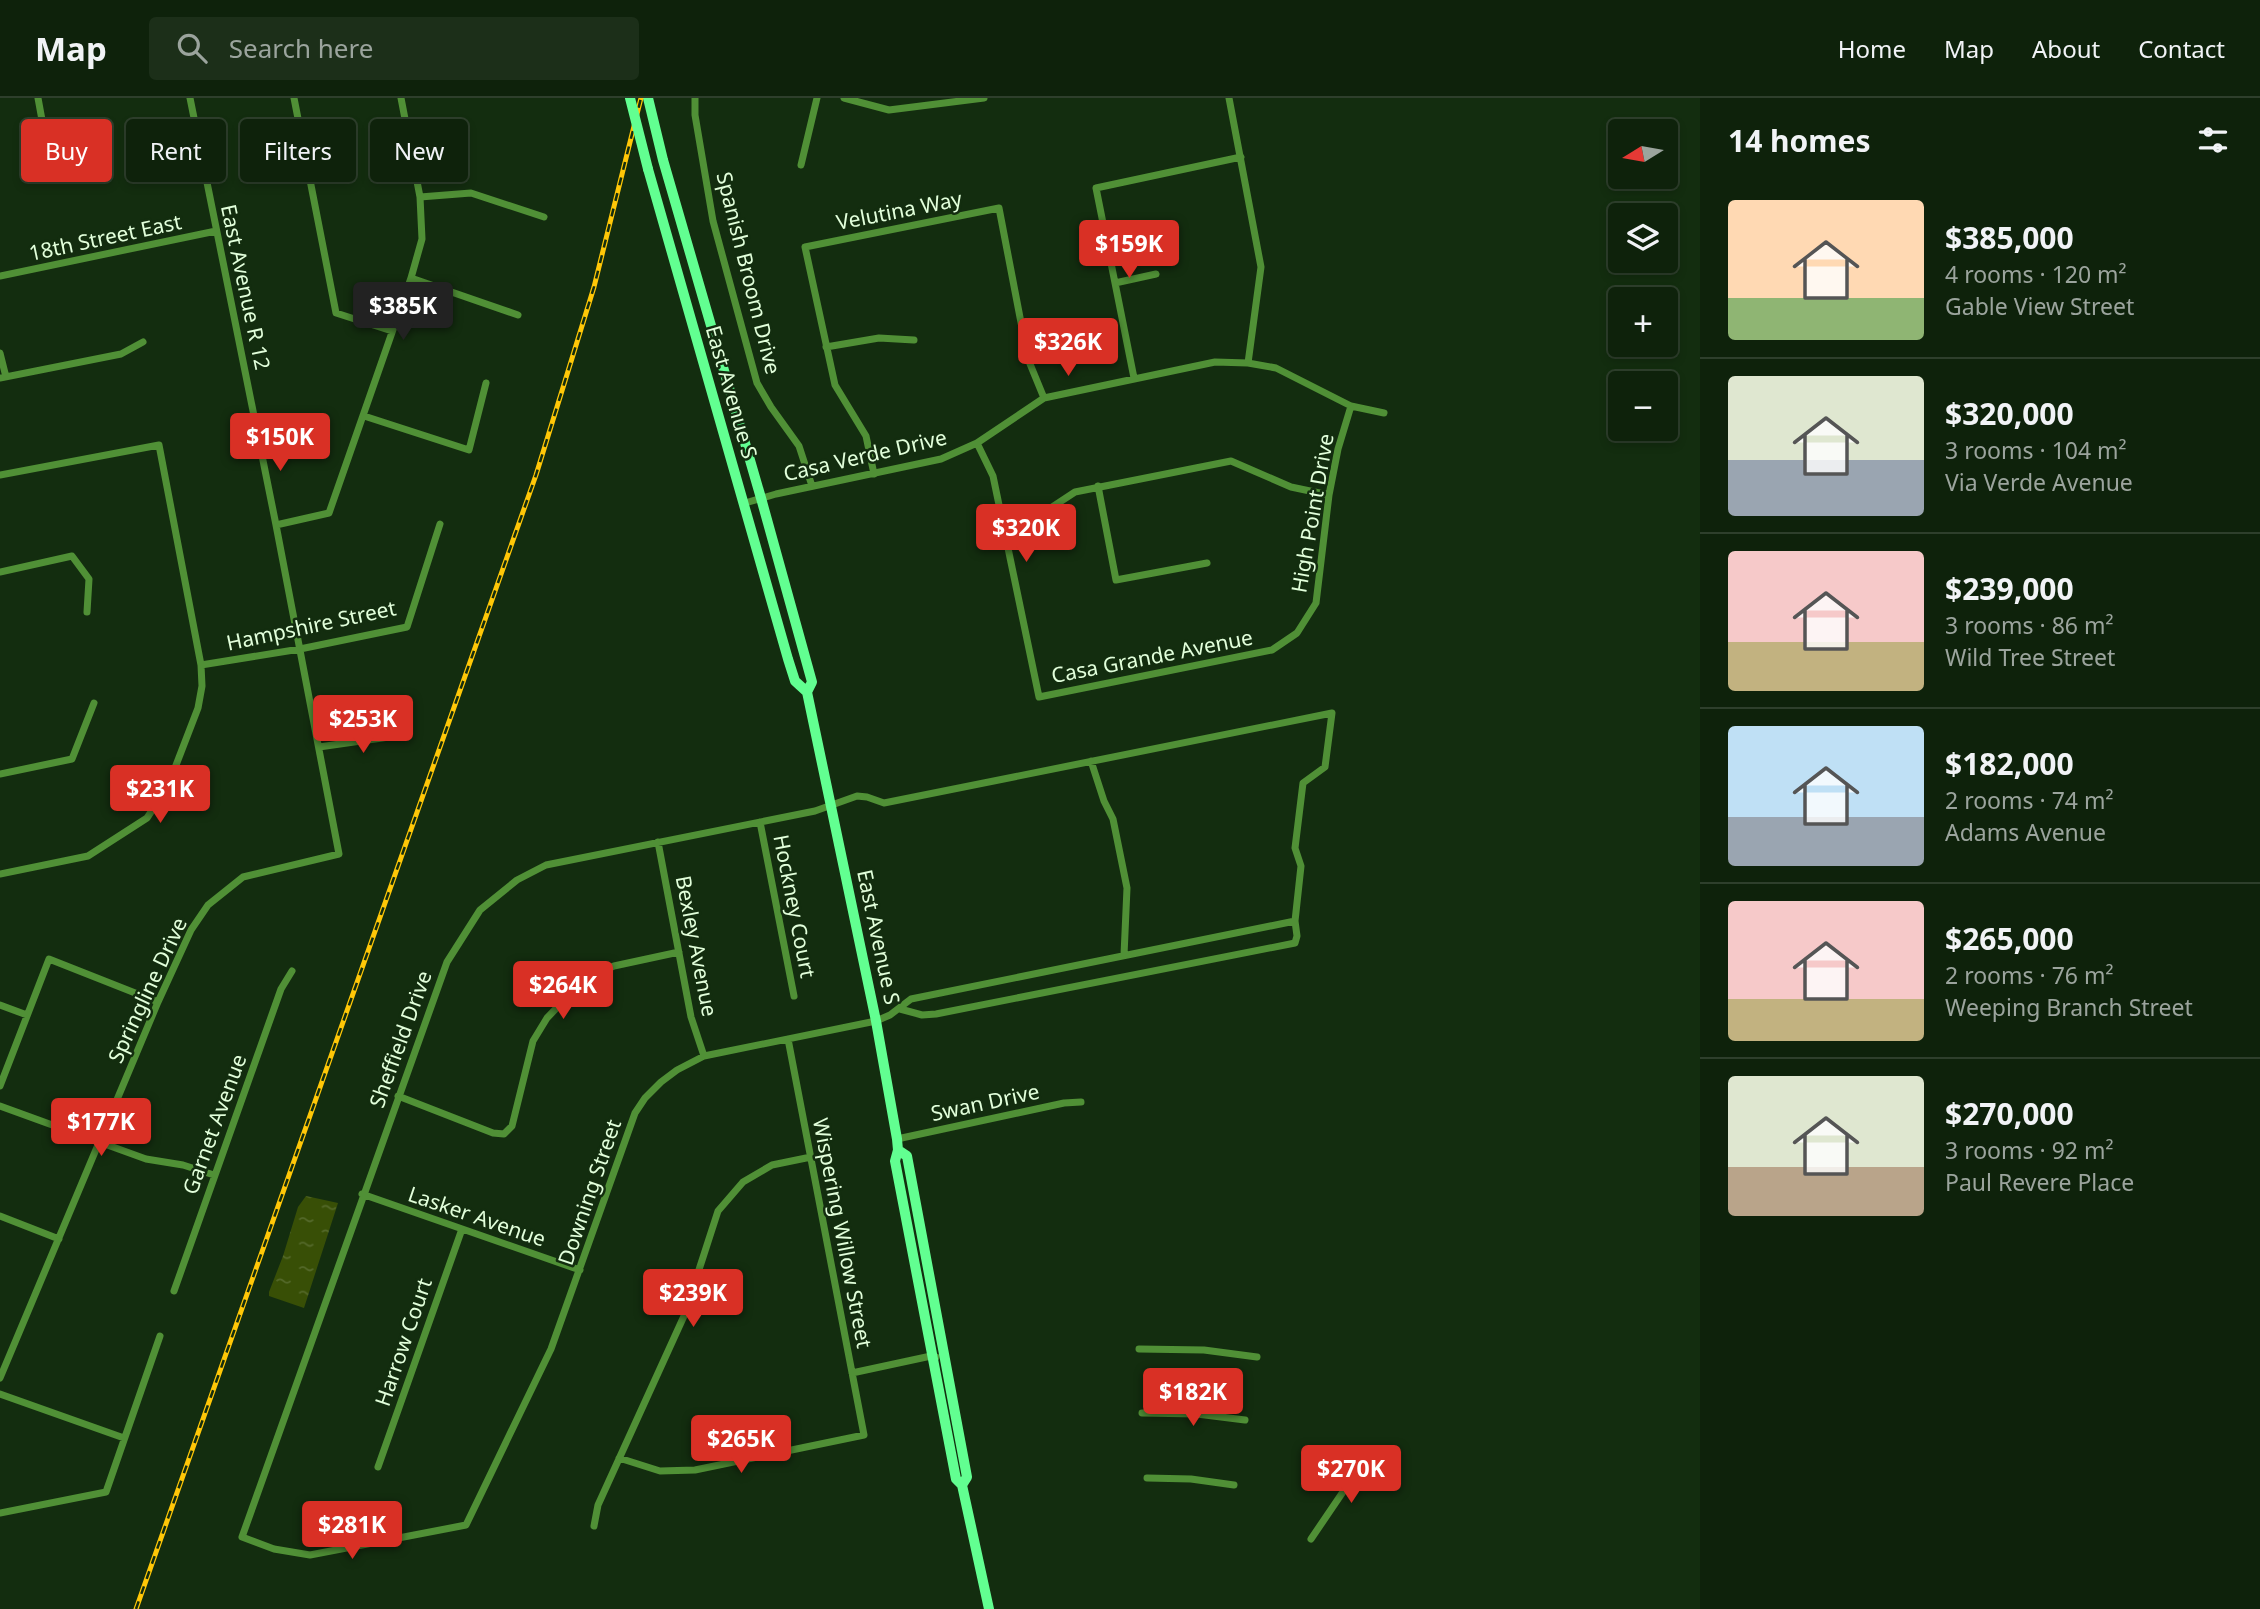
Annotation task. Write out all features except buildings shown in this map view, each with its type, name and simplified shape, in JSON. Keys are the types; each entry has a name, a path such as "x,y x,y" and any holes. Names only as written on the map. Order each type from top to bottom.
{"main road":[{"name":"East Avenue S","path":"630,98 795,681 807,692 876,1021 897,1144 895,1161 931,1356 956,1479 962,1485 989,1609"},
{"name":"East Avenue S","path":"648,98 663,160 812,682 807,692"},
{"name":"East Avenue S","path":"897,1144 907,1156 967,1477 962,1485"}],"street":[{"path":"38,98 42,119"},
{"name":"East Avenue R 12","path":"190,98 339,854"},
{"path":"294,98 335,313 392,331"},
{"path":"276,525 329,513 411,278 422,239 420,197 401,98"},
{"name":"Spanish Broom Drive","path":"695,98 695,115 713,221 757,383 799,446 812,486"},
{"path":"801,165 817,98"},
{"path":"844,98 889,110 984,98"},
{"path":"1230,98 1261,267 1248,363"},
{"path":"1134,378 1096,188 1241,157"},
{"path":"420,197 471,193 544,217"},
{"name":"Velutina Way","path":"826,347 805,247 999,208 1028,359 1044,398"},
{"name":"18th Street East","path":"0,276 216,231"},
{"path":"1115,283 1156,274"},
{"path":"411,278 518,315"},
{"path":"874,474 866,436 835,385 826,347 879,338 914,340"},
{"path":"0,353 3,377 121,354 142,342"},
{"name":"Casa Verde Drive","path":"745,503 941,459 977,443 1044,398 1215,362 1248,363 1276,368 1352,406 1384,413"},
{"path":"364,416 469,450 486,383"},
{"name":"High Point Drive","path":"1272,650 1297,633 1316,603 1329,495 1338,449 1352,406"},
{"path":"977,443 993,476 1004,526 1037,517 1074,492 1231,461 1291,486 1329,495"},
{"path":"0,475 159,445 201,665 202,686 198,708 168,786 147,818 88,856 0,874"},
{"path":"1098,486 1116,580 1207,563"},
{"name":"Hampshire Street","path":"201,665 300,649 407,627 440,524"},
{"name":"Casa Grande Avenue","path":"1004,526 1039,697 1272,650"},
{"path":"0,572 72,556 89,579 87,611"},
{"path":"0,774 72,759 94,703"},
{"name":"Sheffield Drive","path":"466,1525 310,1555 274,1549 242,1537 362,1194 447,962 480,910 517,880 546,865 815,811 857,796 884,803 1332,713 1325,767 1303,783 1295,848 1301,866 1295,921"},
{"path":"319,747 403,735"},
{"path":"1091,761 1113,819 1128,888 1124,955"},
{"name":"Hockney Court","path":"760,822 794,996"},
{"name":"Bexley Avenue","path":"659,842 691,1017 704,1056"},
{"name":"Springline Drive","path":"0,1378 158,1002 191,930 208,905 243,877 339,854"},
{"path":"900,1009 922,1016 936,1014 1295,943 1295,921"},
{"name":"Downing Street","path":"466,1525 551,1349 635,1113 645,1098 677,1070 704,1056 876,1021 900,1009 911,999 1295,921"},
{"path":"398,1096 493,1133 503,1134 512,1126 533,1041 547,1018 587,978 614,966 679,952"},
{"path":"0,1086 49,959 158,1002"},
{"name":"Garnet Avenue","path":"174,1291 281,989 292,971"},
{"path":"0,1005 27,1015"},
{"name":"Wispering Willow Street","path":"619,1458 660,1471 695,1471 864,1435 788,1039"},
{"name":"Swan Drive","path":"897,1144 1064,1103 1081,1102"},
{"path":"0,1106 146,1159 183,1165 214,1175"},
{"path":"594,1526 598,1505 684,1316 718,1211 743,1182 772,1165 811,1157"},
{"name":"Lasker Avenue","path":"362,1194 580,1270"},
{"path":"0,1216 59,1239"},
{"name":"Harrow Court","path":"377,1467 461,1229"},
{"path":"0,1513 106,1492 160,1336"},
{"path":"1139,1349 1204,1350 1257,1357"},
{"path":"852,1373 931,1356 937,1358 945,1397 955,1414"},
{"path":"0,1394 124,1438"},
{"path":"1142,1413 1197,1414 1245,1420"},
{"path":"1311,1539 1368,1455"},
{"path":"1147,1478 1191,1479 1234,1485"}],"water":[{"path":"306,1196 338,1203 304,1308 269,1296 269,1292 298,1207"}],"railway":[{"path":"136,1609 536,475 594,287 641,98"}]}
